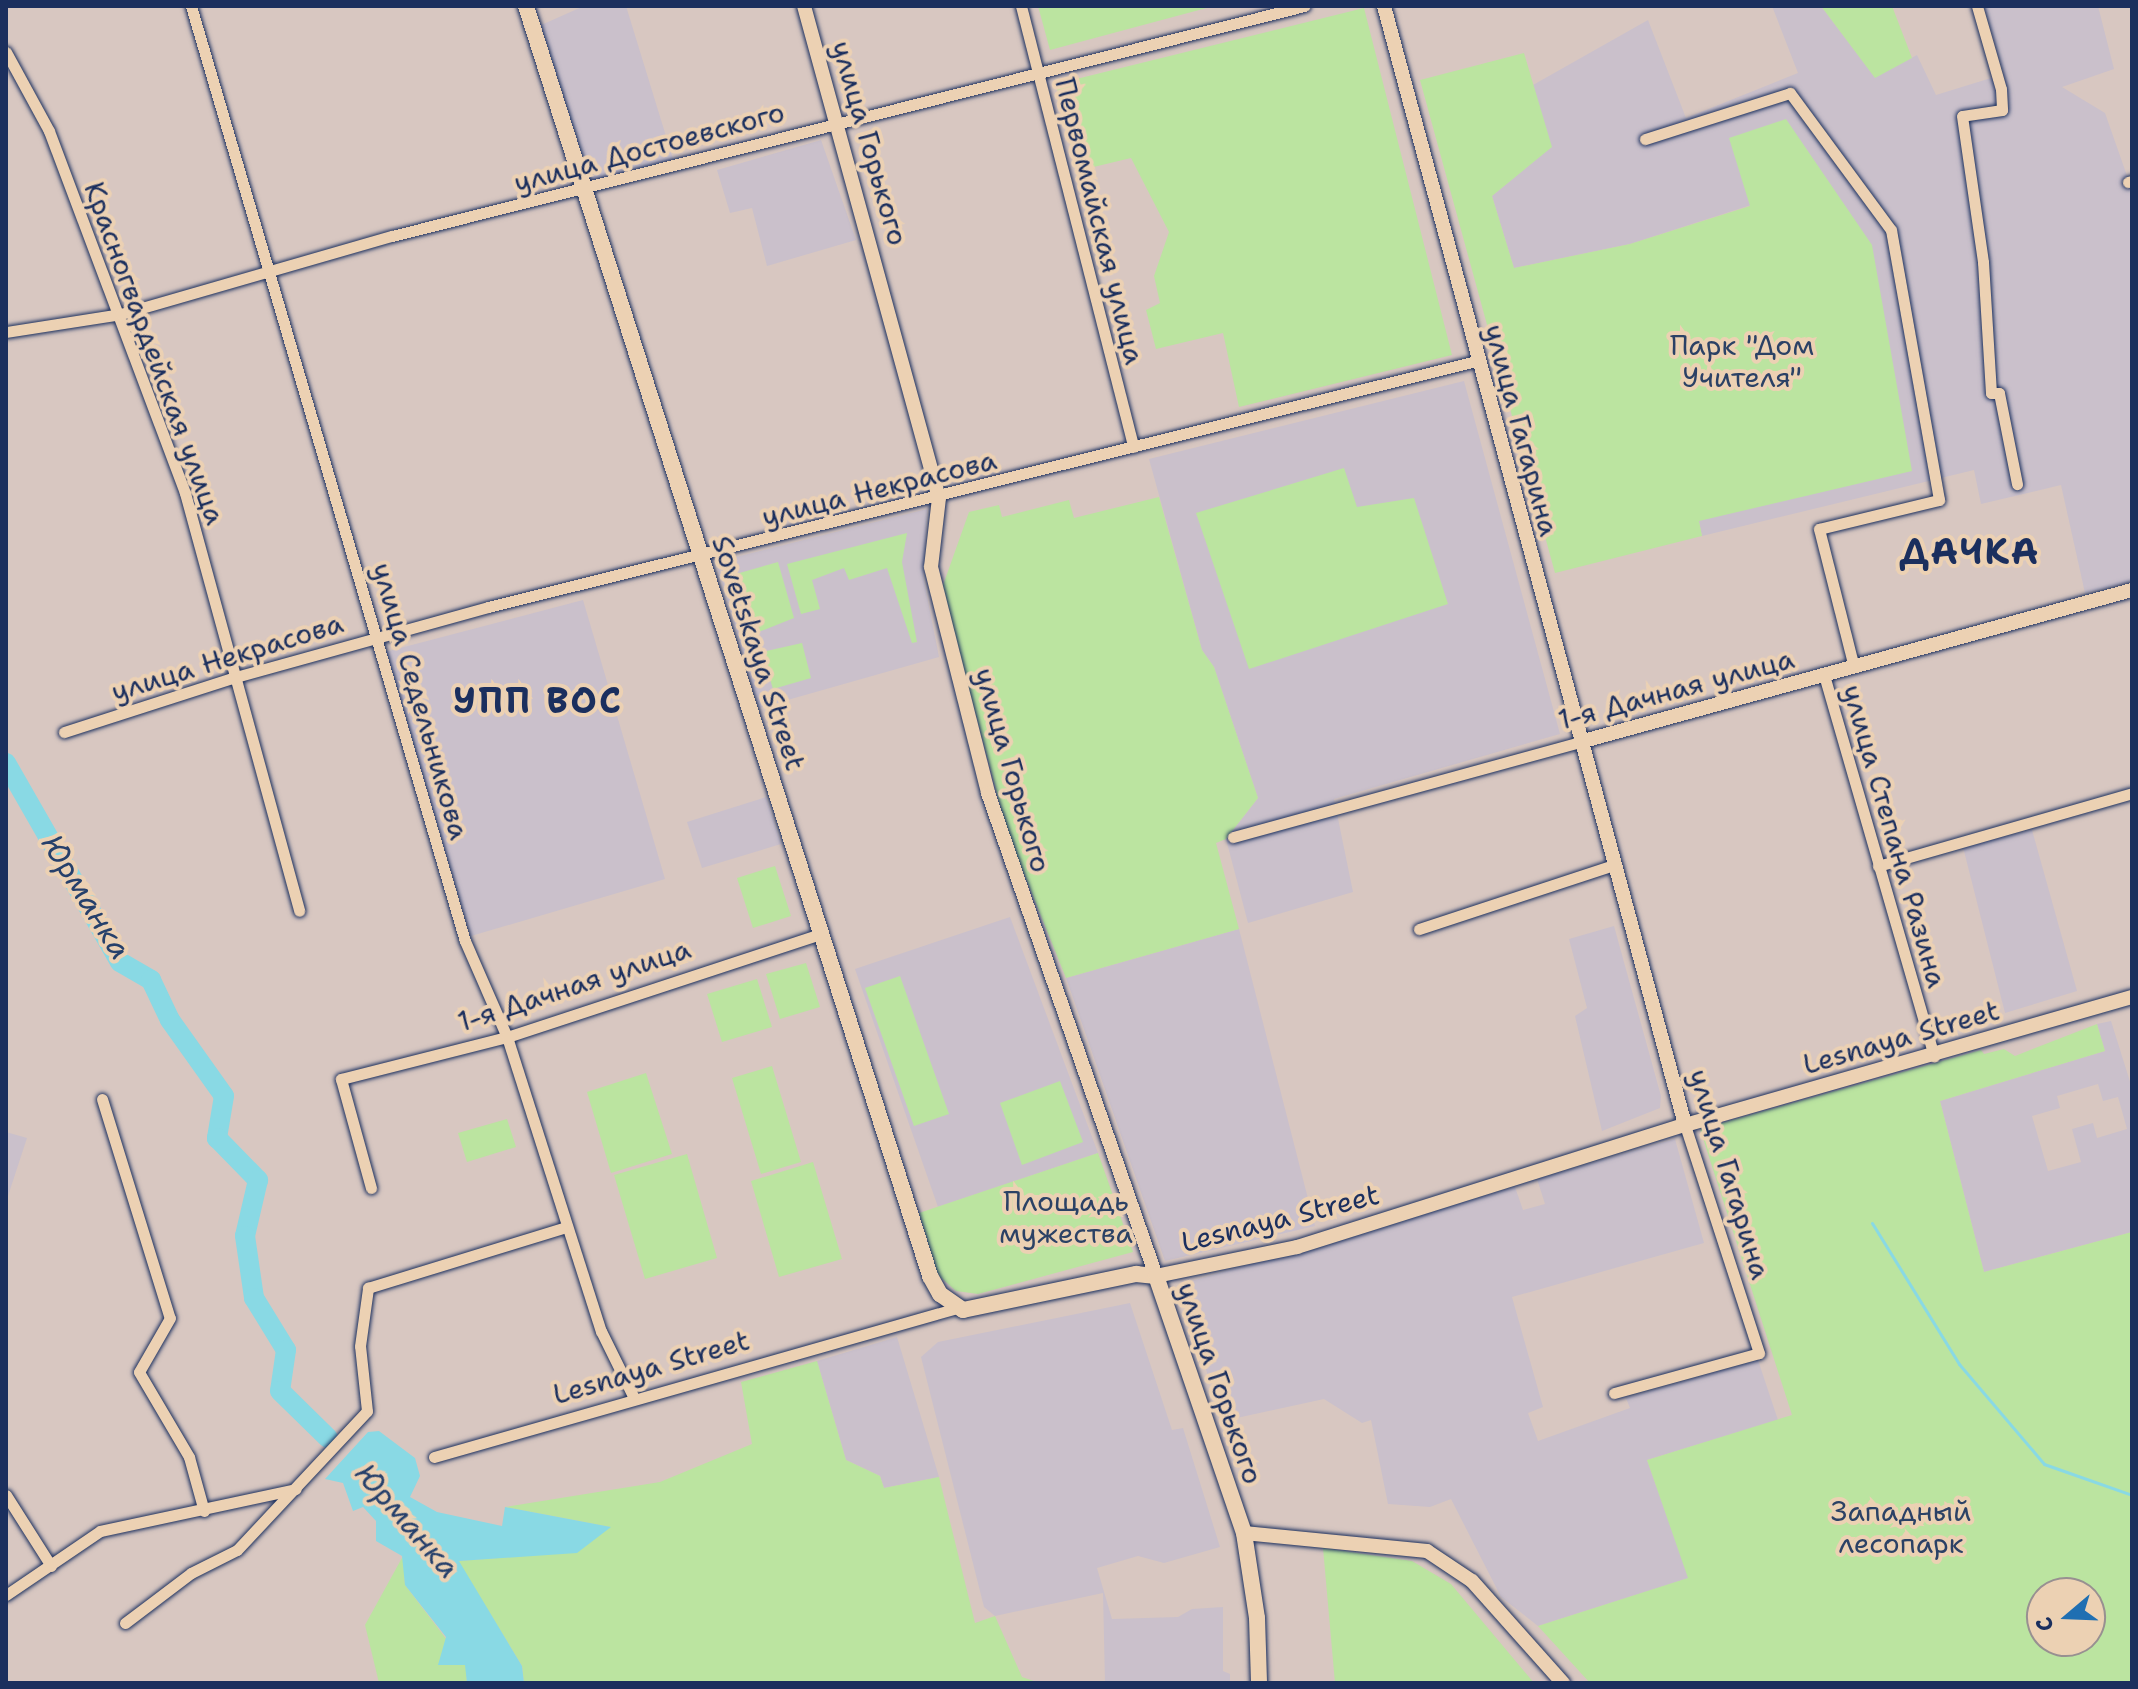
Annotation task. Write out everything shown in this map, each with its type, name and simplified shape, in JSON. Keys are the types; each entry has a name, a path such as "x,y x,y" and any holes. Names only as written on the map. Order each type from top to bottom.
{"main road":[{"name":"Sovetskaya Street","path":"526,6 930,1276 957,1308"},
{"name":"Lesnaya Street","path":"957,1308 1136,1274 1156,1276"},
{"name":"улица Горького","path":"1156,1276 1244,1533 1257,1618 1259,1683"}],"street":[{"name":"улица Седельникова","path":"191,6 465,941 507,1037 601,1331 634,1398"},
{"name":"улица Горького","path":"804,6 839,122 939,498 931,567 988,793 1156,1276"},
{"name":"Первомайская улица","path":"1021,6 1133,447"},
{"name":"улица Достоевского","path":"6,332 121,314 268,270 1037,71 1304,6"},
{"name":"улица Гагарина","path":"1384,6 1476,361 1685,1125 1759,1353 1614,1393"},
{"path":"1977,6 2001,89 2002,110 1962,116 1983,262 1991,393 1999,393 2017,484"},
{"name":"Красногвардейская улица","path":"6,52 49,131 121,314 185,493 232,678 299,911"},
{"name":"улица Степана Разина","path":"1645,139 1780,92 1790,93 1891,230 1939,500 1819,529 1854,667"},
{"name":"улица Некрасова","path":"64,732 232,678 376,637 1476,361"},
{"name":"1-я Дачная улица","path":"1233,837 2132,590"},
{"name":"улица Степана Разина","path":"1824,675 1934,1056"},
{"path":"1878,866 2132,793"},
{"path":"1419,929 1614,865"},
{"name":"1-я Дачная улица","path":"371,1188 341,1079 507,1037 821,934"},
{"name":"Lesnaya Street","path":"1156,1276 1297,1247 1685,1125 2132,997"},
{"path":"102,1099 170,1318 139,1372 189,1457 204,1511"},
{"path":"125,1623 191,1573 237,1550 367,1411 360,1346 368,1288 566,1227"},
{"name":"Lesnaya Street","path":"434,1457 957,1308"},
{"path":"6,1595 100,1531 297,1489"},
{"path":"6,1495 51,1566"},
{"path":"1244,1533 1427,1551 1472,1581 1563,1683"}],"shaded area":[{"path":"584,6 626,6 673,159 590,183 539,26"},
{"path":"1772,6 1821,6 1875,77 1917,55 1936,95 2004,74 1984,6 2098,6 2114,69 2062,87 2105,113 2132,190 2132,581 2085,593 2061,485 1981,504 1974,470 1702,536 1699,522 1751,205 1630,244 1514,268 1492,196 1551,147 1533,85 1648,20 1686,118 1798,73"},
{"path":"821,140 856,240 767,266 752,208 730,213 717,170"},
{"path":"1464,381 1560,734 1334,799 1353,892 1248,923 1226,839 1258,798 1214,667 1202,650 1149,459"},
{"path":"927,509 923,576 939,657 759,708 716,562"},
{"path":"583,600 665,879 471,936 385,652"},
{"path":"766,797 781,844 702,868 687,822"},
{"path":"2032,830 2077,991 2005,1013 1963,847"},
{"path":"1010,917 1098,1153 938,1207 855,969"},
{"path":"1614,926 1661,1096 1660,1108 1602,1131 1575,1016 1587,1008 1569,939"},
{"path":"1239,929 1315,1226 1165,1261 1066,978"},
{"path":"2111,1021 2132,1088 2132,1232 1984,1272 1940,1101 2105,1051 2097,1024","holes":["2098,1084 2103,1101 2118,1097 2127,1129 2097,1138 2093,1123 2072,1129 2081,1162 2048,1171 2032,1116 2060,1108 2057,1096"]},
{"path":"6,1132 27,1138 6,1202"},
{"path":"1675,1139 1704,1243 1512,1297 1543,1407 1528,1413 1538,1441 1630,1408 1626,1398 1758,1360 1778,1420 1647,1460 1689,1578 1538,1626 1501,1597 1451,1499 1430,1507 1388,1504 1371,1420 1362,1423 1324,1399 1223,1421 1178,1285 1515,1187 1523,1210 1545,1204 1537,1179"},
{"path":"1130,1303 1172,1430 1183,1428 1220,1547 1164,1563 1138,1556 1097,1568 1112,1619 1178,1617 1192,1609 1223,1607 1223,1671 1230,1674 1230,1683 1105,1683 1103,1593 995,1616 984,1607 921,1357 938,1342"},
{"path":"897,1337 939,1477 884,1488 880,1476 846,1460 817,1361"}],"green space":[{"path":"1038,6 1214,6 1050,50"},
{"path":"1821,6 1892,6 1912,58 1875,78"},
{"path":"1364,8 1452,355 1239,407 1223,333 1156,349 1146,310 1160,303 1154,276 1169,232 1131,158 1077,171 1056,84"},
{"name":"Парк \"Дом Учителя\"","path":"1524,53 1552,147 1492,196 1514,268 1630,244 1750,206 1729,138 1786,119 1872,245 1912,471 1699,521 1702,536 1555,573 1420,80"},
{"path":"1344,468 1357,507 1414,498 1448,604 1249,669 1196,513"},
{"path":"1159,497 1202,650 1214,667 1258,798 1226,839 1216,843 1239,929 1066,978 1008,834 942,588 969,512 999,505 1002,517 1069,500 1074,518"},
{"path":"907,533 902,562 917,642 912,643 887,568 849,580 844,568 812,580 820,609 801,614 787,564"},
{"path":"778,562 794,618 756,633 736,574"},
{"path":"802,643 811,678 773,689 762,652"},
{"path":"775,866 791,916 753,928 737,878"},
{"path":"806,963 820,1007 780,1019 766,974"},
{"path":"900,976 949,1114 914,1126 865,988"},
{"path":"757,979 772,1027 722,1042 707,994"},
{"name":"Западный лесопарк","path":"2097,1024 2105,1051 1940,1101 1984,1272 2132,1232 2132,1683 1590,1683 1538,1626 1688,1578 1647,1460 1792,1415 1700,1129 1981,1050 1984,1054 2004,1049 2015,1056"},
{"path":"772,1066 801,1162 761,1174 732,1078"},
{"path":"646,1073 672,1154 611,1173 587,1092"},
{"path":"1060,1081 1083,1142 1022,1165 1000,1103"},
{"path":"507,1119 516,1147 467,1162 458,1133"},
{"name":"Площадь мужества","path":"1098,1153 1133,1252 978,1294 956,1291 938,1275 919,1213"},
{"path":"687,1154 717,1258 645,1279 614,1175"},
{"path":"813,1162 842,1259 779,1277 751,1181"},
{"path":"817,1361 846,1460 880,1476 884,1488 939,1477 975,1623 995,1616 1022,1677 1040,1683 524,1683 522,1666 458,1561 577,1552 610,1527 505,1507 660,1482 752,1444 741,1382"},
{"path":"1323,1548 1412,1561 1451,1584 1534,1683 1335,1683"},
{"path":"403,1556 405,1585 466,1665 467,1683 379,1683 365,1625"}],"water":[{"path":"379,1431 415,1458 420,1476 410,1497 437,1512 502,1526 505,1507 611,1527 577,1553 459,1561 522,1666 524,1683 467,1683 465,1665 438,1665 446,1637 405,1585 402,1556 376,1541 376,1521 363,1507 353,1511 343,1483 325,1479 368,1432"}],"waterway":[{"name":"Юрманка","path":"6,763 120,962 151,980 170,1020 224,1096 217,1138 258,1180 245,1236 254,1298 286,1350 280,1391 328,1438"},
{"path":"1872,1223 1959,1364 2044,1464 2132,1495"}],"district":[{"name":"ДАЧКА","path":"1970,552"},
{"name":"УПП ВОС","path":"538,701"}]}
